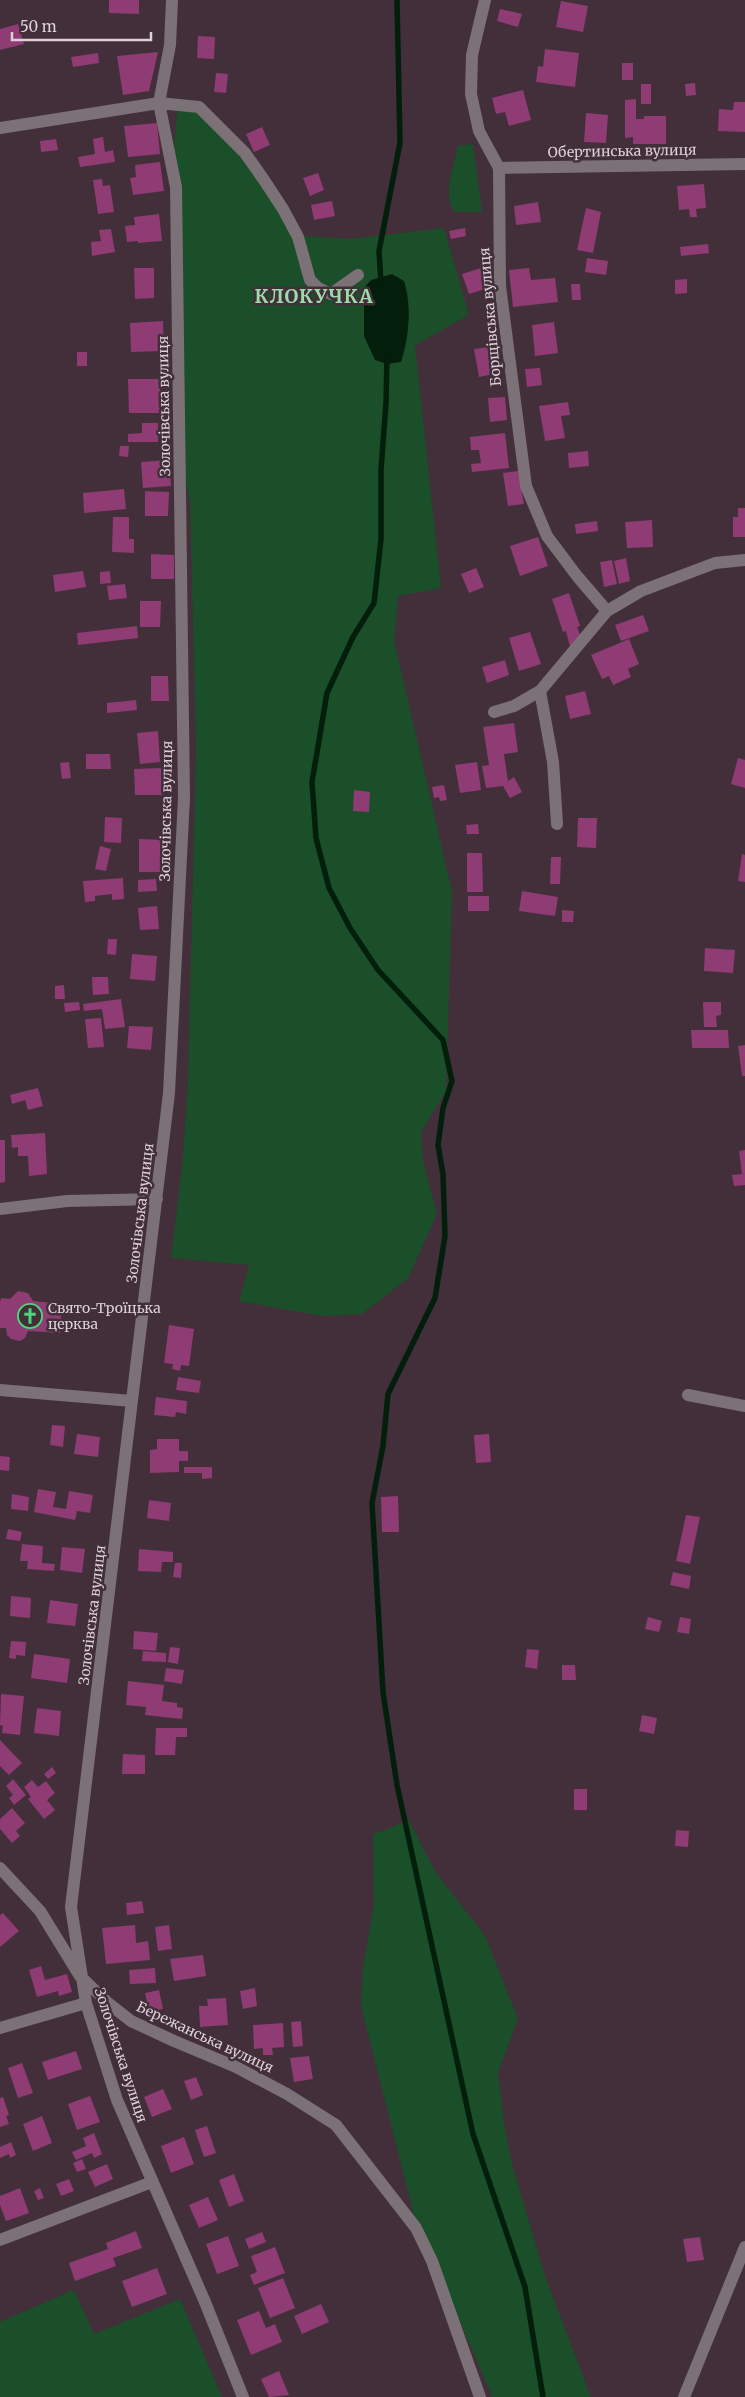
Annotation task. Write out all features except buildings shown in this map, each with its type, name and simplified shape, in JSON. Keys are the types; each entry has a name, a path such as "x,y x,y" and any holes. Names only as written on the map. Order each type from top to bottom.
{"street":[{"name":"Золочівська вулиця","path":"172,0 170,45 159,103 176,187 184,798 169,1093 70,1906 86,2004 117,2100 205,2302 243,2397"},
{"name":"Борщівська вулиця","path":"485,0 472,55 471,94 479,132 499,168 500,286 526,486 547,536 577,576 607,611"},
{"path":"0,128 159,103 199,107 245,153 283,209 298,237 310,280 318,288 331,294 358,275"},
{"name":"Обертинська вулиця","path":"499,168 745,164"},
{"path":"494,712 514,706 540,691 607,611 640,591 714,563 745,560"},
{"path":"540,691 553,762 557,824"},
{"path":"0,1209 67,1201 157,1199"},
{"path":"0,1390 132,1401"},
{"path":"688,1395 745,1406"},
{"name":"Бережанська вулиця","path":"0,1868 40,1911 80,1976 108,2003 131,2021 236,2066 336,2124 416,2228 436,2269 480,2397"},
{"path":"0,2028 86,2004"},
{"path":"0,2240 152,2182"},
{"path":"684,2397 745,2247"}],"green space":[{"path":"178,102 201,104 300,236 350,239 444,228 469,315 415,345 441,588 398,596 394,640 452,892 446,1091 421,1132 423,1161 437,1214 408,1278 362,1314 322,1316 239,1301 249,1265 171,1258 183,1157 188,1081 196,747 190,502 177,442 171,180","holes":["364,288 370,347 364,336"]},
{"path":"473,144 482,212 454,212 449,197 449,188 458,146"},
{"path":"408,1819 435,1871 485,1936 518,2019 498,2072 504,2123 513,2168 546,2279 591,2397 489,2397 492,2396 414,2215 361,2006 363,1967 374,1904 373,1834"},
{"path":"74,2290 94,2334 180,2299 222,2397 0,2397 0,2322"}],"shaded area":[{"path":"392,274 404,281 409,311 406,342 401,362 387,364 375,360 364,336 364,288 371,280"}],"waterway":[{"path":"381,283 379,251 400,143 397,0"},
{"path":"387,357 381,470 381,539 374,603 353,637 327,693 312,782 316,838 329,888 350,928 378,970 443,1040 452,1081 443,1108 438,1145 443,1174 445,1236 435,1298 388,1394 383,1446 372,1503 383,1692 397,1785 473,2134 525,2287 543,2397"}],"place":[{"name":"Свято-Троїцька церква","path":"30,1316"}],"district":[{"name":"КЛОКУЧКА","path":"314,296"}]}
